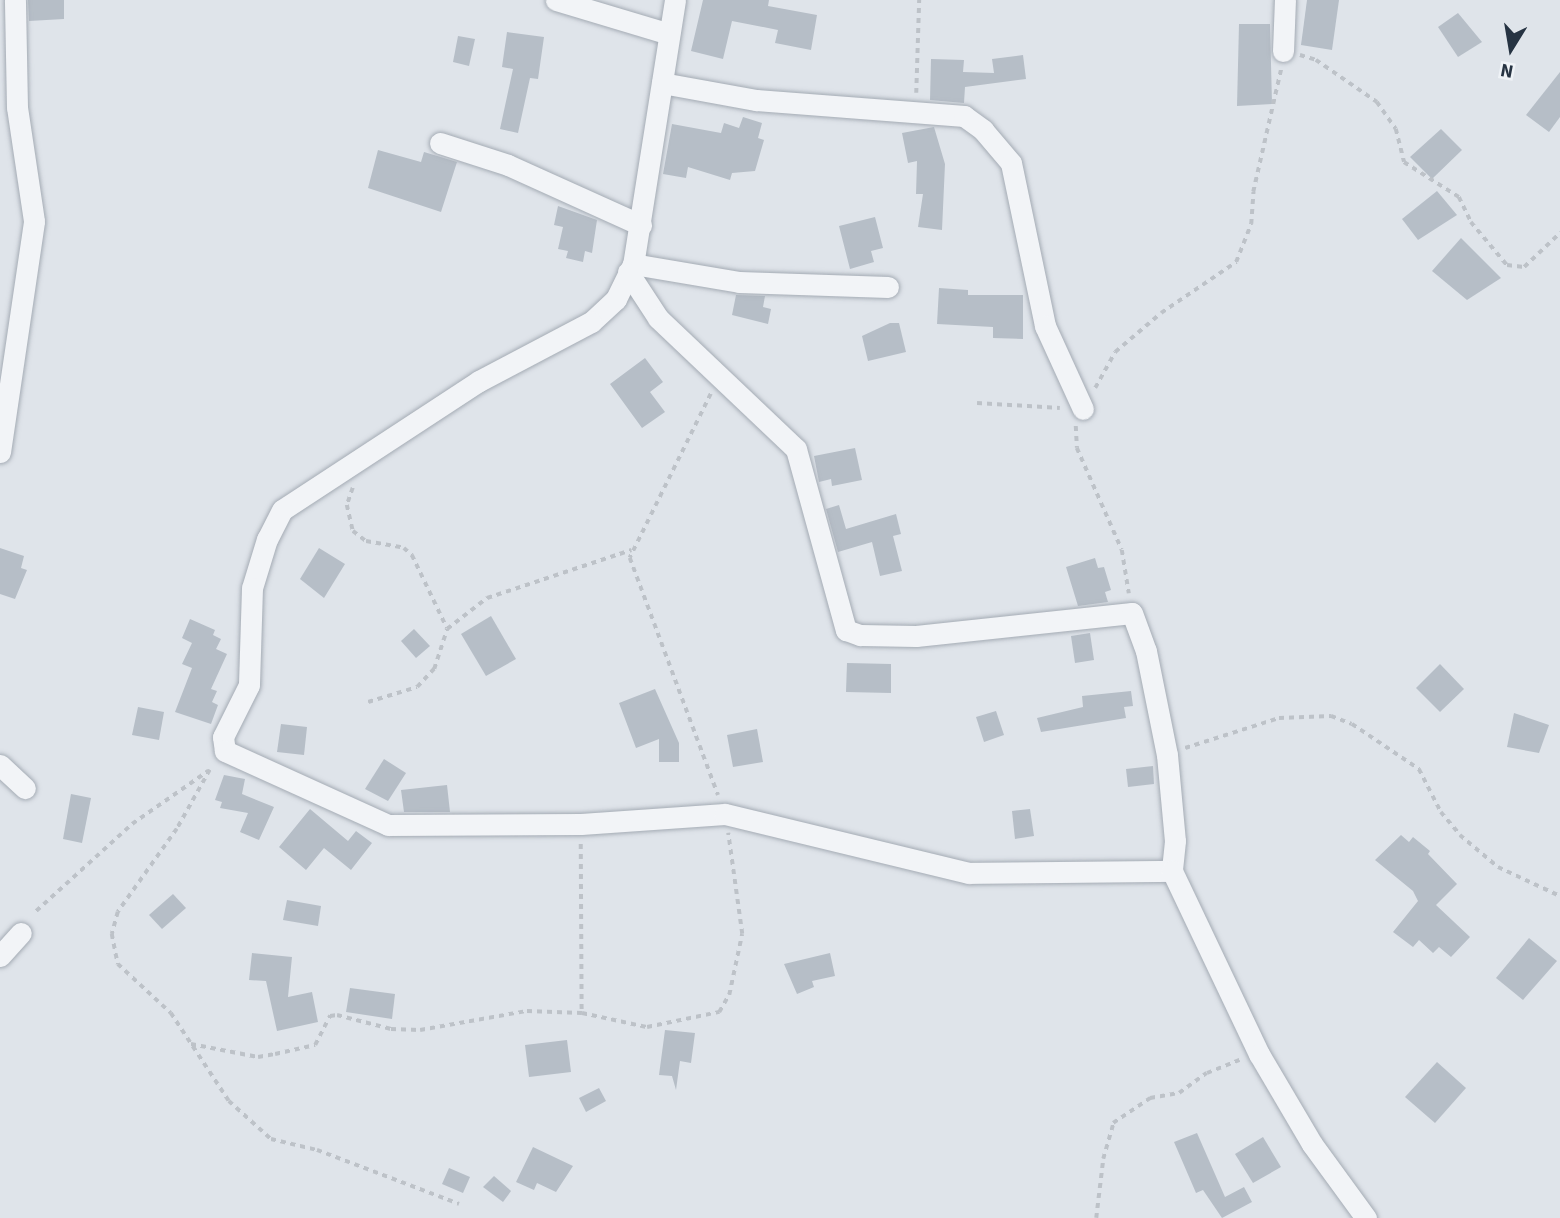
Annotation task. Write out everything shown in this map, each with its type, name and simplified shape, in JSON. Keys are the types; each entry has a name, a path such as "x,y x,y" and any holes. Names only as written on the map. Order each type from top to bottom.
{"street":[{"path":"0,452 33,221 18,107 15,0"},
{"path":"556,0 669,34"},
{"path":"675,0 641,225 631,268 616,299 591,322 468,388 282,510 256,575 248,685 223,737 225,751 381,824 582,824 725,814 969,873 1172,871"},
{"path":"1283,51 1285,0"},
{"path":"662,83 756,100 915,109 964,116 984,130 1011,163 1045,326 1083,409"},
{"path":"440,143 508,166 641,225"},
{"path":"631,268 739,282 888,288"},
{"path":"631,268 658,318 718,376 786,435 803,460 831,586 846,630 860,635 916,636 1132,613 1146,651 1167,755 1175,841 1172,871 1259,1054 1312,1144 1366,1218"},
{"path":"0,765 25,788"},
{"path":"0,956 21,933"}],"path":[{"path":"915,109 919,0"},
{"path":"1132,613 1122,550 1077,448 1075,428 1115,352 1161,313 1236,262 1251,224 1252,192 1279,92 1283,51 1316,60 1377,102 1396,129 1404,162 1459,197 1471,222 1507,265 1524,267 1560,233"},
{"path":"191,1044 258,1057 315,1045 333,1015 391,1029 420,1030 527,1011 582,1013 647,1027 706,1016 726,1004 742,934 725,814 633,571 631,550 693,435 718,376"},
{"path":"977,403 1083,409"},
{"path":"355,484 347,505 353,531 366,541 404,548 412,555 447,629"},
{"path":"368,702 417,687 434,669 447,629 462,613 497,593 631,550"},
{"path":"1167,755 1223,733 1279,718 1331,716 1390,746 1419,769 1441,812 1460,835 1498,867 1560,896"},
{"path":"225,751 210,770 177,829 118,912 112,934 121,969 171,1013 229,1101 271,1139 317,1150 459,1204"},
{"path":"36,911 132,824 210,770"},
{"path":"582,824 582,1013"},
{"path":"1096,1218 1105,1146 1114,1123 1150,1098 1179,1093 1207,1073 1259,1054"}],"building":[{"path":"28,0 64,0 64,19 29,21"},
{"path":"703,0 769,0 768,6 817,15 811,50 775,43 778,30 732,21 723,59 691,51"},
{"path":"1307,0 1339,0 1332,50 1301,45"},
{"path":"1458,13 1482,42 1458,57 1438,27"},
{"path":"1239,24 1270,24 1272,104 1237,106"},
{"path":"507,32 544,37 538,79 530,78 518,133 500,129 513,69 502,67"},
{"path":"458,36 475,39 469,66 453,62"},
{"path":"1023,55 1026,79 965,87 964,103 930,100 931,59 964,60 963,72 994,73 992,59"},
{"path":"1560,72 1560,117 1549,132 1526,115"},
{"path":"743,117 762,123 758,138 764,140 755,171 732,173 730,180 688,167 686,178 663,174 672,124 721,133 724,123 739,128"},
{"path":"934,127 945,164 942,230 918,227 923,194 916,194 917,161 908,163 902,133"},
{"path":"1441,129 1462,150 1432,179 1410,157"},
{"path":"378,150 421,162 424,152 457,162 441,212 368,188"},
{"path":"1437,191 1457,215 1418,240 1402,219"},
{"path":"558,206 597,220 592,253 585,251 583,262 566,258 568,251 558,249 563,227 554,225"},
{"path":"875,217 883,248 871,251 874,262 850,269 839,226"},
{"path":"1461,238 1501,278 1467,300 1432,271"},
{"path":"939,288 968,290 968,295 1023,295 1023,339 993,338 993,327 937,324"},
{"path":"736,295 765,296 763,307 771,309 768,324 732,315"},
{"path":"890,323 899,323 906,352 868,361 862,336"},
{"path":"645,358 663,382 650,392 665,412 642,428 610,384"},
{"path":"855,448 862,480 832,486 831,479 819,482 814,456"},
{"path":"839,505 846,529 896,514 901,534 893,536 902,571 880,576 872,542 838,552 826,509"},
{"path":"0,548 24,556 21,568 27,570 15,599 0,594"},
{"path":"319,548 345,564 324,598 300,579"},
{"path":"1095,558 1098,568 1104,567 1111,590 1105,592 1108,602 1078,606 1066,567"},
{"path":"491,616 516,659 486,676 461,634"},
{"path":"190,619 215,630 213,635 221,639 216,649 227,654 211,689 217,691 212,702 218,705 211,724 175,712 192,668 182,664 192,643 182,638"},
{"path":"414,629 430,646 416,658 401,641"},
{"path":"1090,633 1094,660 1075,663 1071,636"},
{"path":"847,663 891,664 891,693 846,692"},
{"path":"1440,664 1464,689 1440,712 1416,688"},
{"path":"655,689 679,743 679,762 659,762 659,739 636,748 619,703"},
{"path":"1131,691 1133,706 1124,707 1126,718 1041,732 1037,718 1083,707 1082,696"},
{"path":"138,707 164,712 159,740 132,735"},
{"path":"996,711 1004,735 984,742 976,717"},
{"path":"1514,713 1549,725 1539,753 1507,747"},
{"path":"281,724 307,727 304,755 277,752"},
{"path":"757,729 763,762 733,767 727,735"},
{"path":"384,759 406,773 388,801 365,789"},
{"path":"1153,766 1154,784 1128,787 1126,769"},
{"path":"224,775 245,779 242,794 274,807 259,840 240,832 248,813 220,808 222,802 215,800"},
{"path":"447,785 450,812 404,812 401,790"},
{"path":"71,794 91,798 82,843 63,839"},
{"path":"310,809 348,841 356,831 372,843 351,870 324,848 306,870 279,847"},
{"path":"1030,809 1034,836 1015,839 1012,811"},
{"path":"1401,835 1409,842 1413,837 1430,851 1428,854 1457,884 1436,905 1470,937 1451,957 1439,947 1433,953 1419,940 1413,947 1393,932 1418,901 1413,891 1375,860"},
{"path":"173,894 186,908 162,929 149,915"},
{"path":"287,900 321,906 318,926 283,920"},
{"path":"1529,938 1557,961 1523,1000 1496,978"},
{"path":"252,953 292,957 288,997 312,992 318,1022 277,1031 266,981 249,980"},
{"path":"830,953 835,976 812,981 814,987 797,994 784,964"},
{"path":"350,988 395,994 392,1019 346,1012"},
{"path":"665,1030 695,1033 691,1063 680,1061 676,1090 672,1076 659,1075"},
{"path":"567,1040 571,1072 529,1077 525,1045"},
{"path":"1437,1062 1466,1088 1435,1123 1405,1097"},
{"path":"599,1088 606,1101 586,1112 579,1098"},
{"path":"1197,1133 1225,1197 1244,1187 1252,1202 1222,1218 1203,1190 1196,1193 1174,1142"},
{"path":"1263,1137 1281,1167 1253,1183 1235,1154"},
{"path":"533,1147 573,1166 556,1192 537,1183 534,1190 516,1182"},
{"path":"449,1168 470,1177 463,1193 442,1184"},
{"path":"494,1176 511,1191 503,1202 483,1187"}]}
